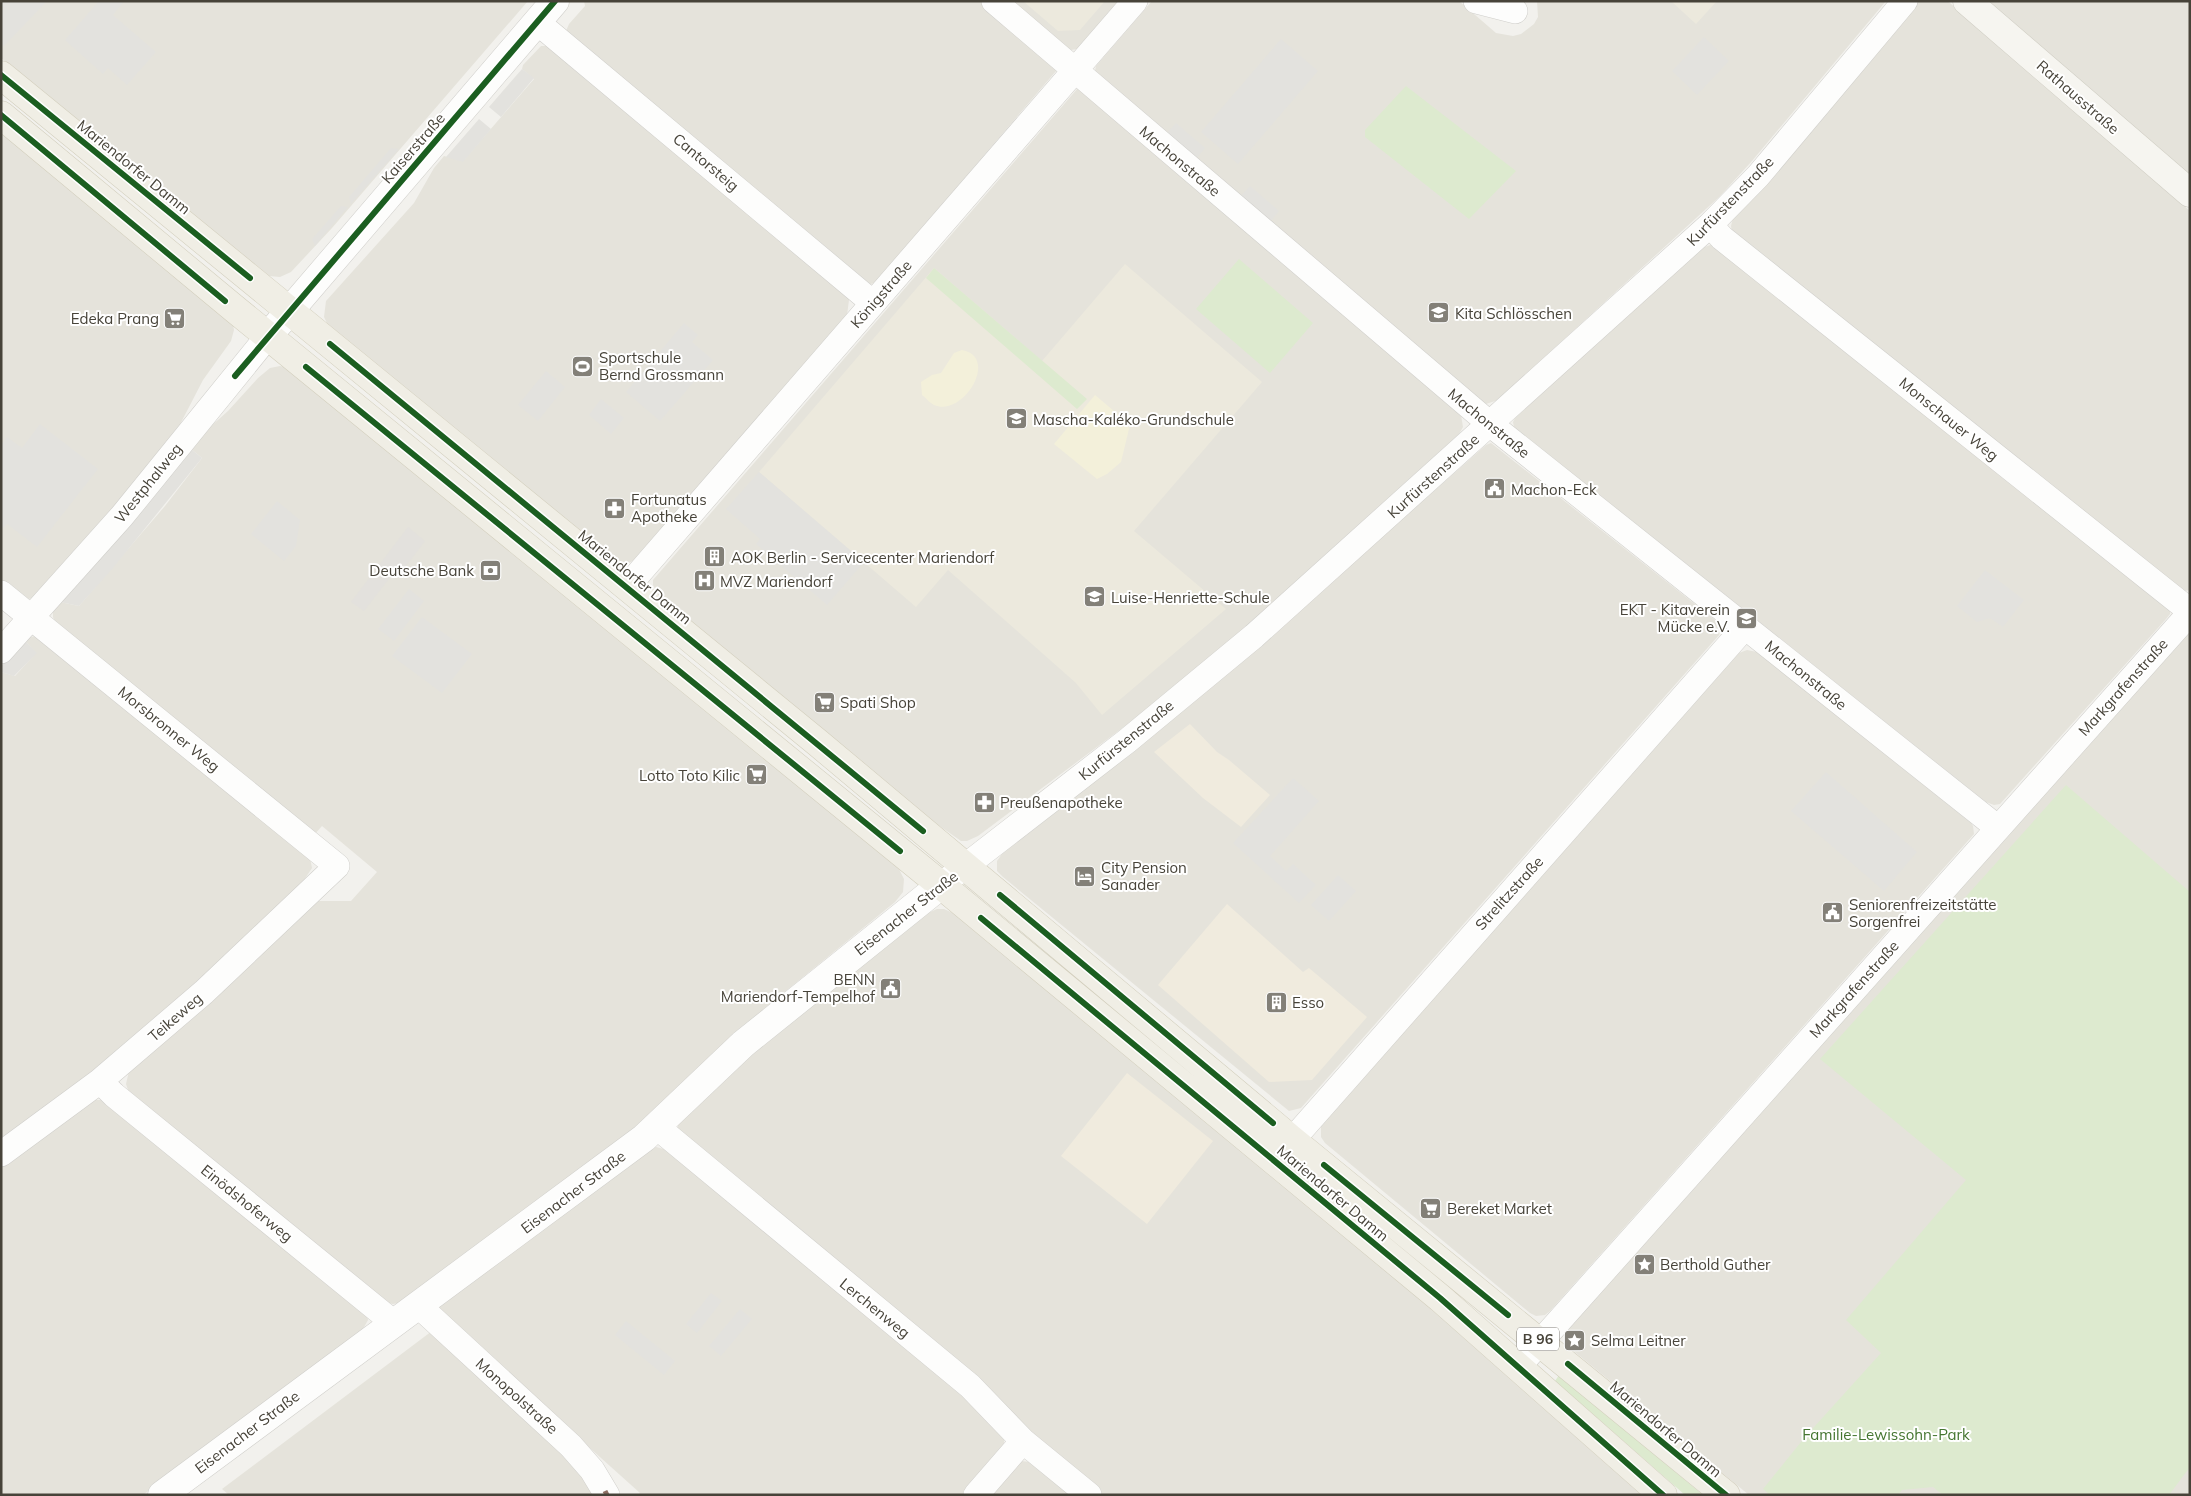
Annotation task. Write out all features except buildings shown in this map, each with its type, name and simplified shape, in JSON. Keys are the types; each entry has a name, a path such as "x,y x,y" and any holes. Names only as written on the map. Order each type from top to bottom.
{"main road":[{"name":"Rathausstraße","path":"1967,1 2190,194"},
{"name":"Mariendorfer Damm","path":"1,76 818,743 1292,1140 1726,1495"},
{"name":"Mariendorfer Damm","path":"1,115 1274,1160 1440,1298 1663,1495"}],"street":[{"name":"Kaiserstraße","path":"290,311 555,1"},
{"name":"Machonstraße","path":"994,1 1490,424 1998,828"},
{"name":"Königstraße","path":"627,587 1135,1"},
{"path":"1476,1 1515,11"},
{"name":"Kurfürstenstraße","path":"965,866 1127,741 1254,636 1710,225 1758,176 1905,1"},
{"name":"Cantorsteig","path":"537,22 873,303"},
{"name":"Monschauer Weg","path":"1710,225 1722,238 2190,612"},
{"name":"Westphalweg","path":"1,651 122,516 290,311"},
{"name":"Morsbronner Weg","path":"1,593 337,866"},
{"name":"Markgrafenstraße","path":"1518,1367 2190,612"},
{"name":"Strelitzstraße","path":"1274,1160 1745,627"},
{"name":"Teikeweg","path":"1,1154 100,1081 204,992 337,866"},
{"name":"Eisenacher Straße","path":"162,1495 419,1306 657,1127 743,1044 965,866"},
{"name":"Einödshoferweg","path":"100,1081 394,1324"},
{"name":"Lerchenweg","path":"657,1127 970,1386 1023,1441 1089,1495"},
{"name":"Monopolstraße","path":"419,1306 571,1446 592,1470 607,1495"},
{"path":"976,1495 1023,1441"}],"shaded area":[{"path":"1,1 528,1 332,228 291,272 280,277 269,276 260,270 1,58"},
{"path":"1,1 47,1 4,46 1,44"},
{"path":"99,1 124,1 113,15 156,52 127,85 108,68 103,74 65,40"},
{"path":"584,1 981,1 1054,63 1056,71 875,283 870,284 566,31 569,24 585,6"},
{"path":"1011,1 1118,1 1077,49 1071,50"},
{"path":"1023,1 1105,1 1080,30 1058,31"},
{"path":"1152,1 1459,1 1496,33 1513,36 1521,34 1534,24 1538,17 1537,1 1886,1 1752,161 1719,197 1498,400 1486,404 1095,71 1096,66"},
{"path":"1671,1 1717,1 1696,24"},
{"path":"1919,1 1947,1 1950,3 2190,211 2190,590 2184,591 1732,232 1733,218"},
{"path":"1986,1 2190,1 2190,179"},
{"path":"1704,37 1729,61 1697,95 1672,71"},
{"path":"1281,39 1318,71 1238,164 1201,132"},
{"path":"541,46 550,46 848,297 849,300 847,315 636,559 629,563 620,563 613,558 329,327 324,317 326,301 414,203 434,168 444,156 463,161 534,79 522,69 523,65"},
{"path":"522,69 534,78 501,117 489,107"},
{"path":"1078,88 1461,415 1463,427 1459,434 1239,633 1129,723 978,836 967,841 961,841 934,822 659,596 653,585 653,580"},
{"path":"479,119 491,129 463,162 446,157"},
{"path":"1176,123 1205,148 1196,159 1166,134"},
{"path":"1,132 233,324 234,330 231,341 203,380 174,436 37,597 28,599 23,598 1,581"},
{"path":"391,148 399,149 351,204 349,197"},
{"path":"1250,186 1279,211 1270,222 1240,197"},
{"path":"341,206 348,207 315,246 312,239"},
{"path":"1713,244 2170,608 2170,614 2166,619 2000,804 1994,805 1986,802 1514,427 1513,422 1515,418 1702,248"},
{"name":"Mascha-Kaléko-Grundschule","path":"1125,264 1262,382 1134,531 1226,609 1102,715 1076,683 948,570 916,607 759,472 934,268 1042,361"},
{"path":"684,323 698,335 692,342 713,360 660,421 626,392"},
{"path":"280,366 289,368 898,867 904,879 903,892 895,902 765,1008 652,1116 398,1303 393,1304 388,1303 129,1093 126,1084 129,1071 314,901 351,901 377,872 322,826 314,835 55,623 53,617 53,612 60,602 79,606 165,506 202,458 191,449 200,436 228,411 258,378 270,368"},
{"path":"546,371 565,387 538,421 518,405"},
{"path":"601,399 624,418 611,434 589,415"},
{"path":"40,424 98,469 37,547 7,524 1,530 1,445 7,437 22,448"},
{"path":"1491,443 1715,620 1720,630 1719,635 1301,1108 1289,1111 1003,877 997,871 997,861 1002,854 1064,806 1261,644 1486,445"},
{"path":"191,449 202,458 113,568 79,606 60,602"},
{"path":"759,472 864,562 827,605 756,544 760,539 726,509"},
{"path":"277,501 300,520 296,546 284,561 251,534"},
{"path":"408,527 425,541 400,574 395,571 364,611 351,602"},
{"path":"1985,570 2024,600 2003,627 1990,618 1977,622 1957,606"},
{"path":"409,589 424,601 394,641 378,629"},
{"path":"422,617 472,654 442,693 392,656"},
{"path":"2190,630 2190,1495 1749,1495 1570,1348 1565,1338 1567,1330"},
{"path":"35,636 310,858 312,868 304,880 233,952 90,1074 1,1142 1,672 15,676 36,653 26,642 28,638"},
{"path":"26,640 37,653 14,676 1,672 1,666"},
{"path":"1747,650 1757,652 1971,823 1974,834 1550,1311 1545,1315 1536,1316 1325,1143 1321,1137 1321,1126 1739,653"},
{"path":"1190,724 1217,752 1270,795 1241,827 1203,798 1154,752"},
{"path":"1826,772 1917,852 1884,891 1791,811"},
{"path":"1293,778 1319,801 1270,856 1286,871 1293,864 1316,885 1299,903 1233,843"},
{"path":"1338,875 1356,891 1329,921 1311,905"},
{"path":"1227,904 1303,972 1309,968 1367,1017 1312,1080 1269,1082 1158,985"},
{"path":"937,909 944,909 955,914 1420,1298 1641,1495 1101,1495 678,1130 678,1124 749,1056 928,913"},
{"path":"1127,1073 1213,1141 1147,1224 1061,1156"},
{"path":"92,1100 102,1100 367,1314 368,1320 362,1331 143,1495 1,1495 1,1165"},
{"path":"656,1147 667,1150 952,1383 1004,1436 1004,1446 965,1495 638,1495 640,1493 455,1327 439,1308 438,1306 650,1149"},
{"path":"711,1293 722,1301 697,1333 686,1324"},
{"path":"740,1309 752,1319 721,1356 709,1346"},
{"path":"626,1321 675,1361 664,1375 615,1335"},
{"path":"432,1331 559,1446 595,1495 229,1495 222,1489"},
{"path":"1021,1461 1030,1462 1071,1495 990,1495"}],"green space":[{"path":"1406,86 1516,171 1469,219 1365,137 1365,130"},
{"path":"1239,259 1313,323 1270,373 1196,309"},
{"path":"934,268 1087,399 1077,409 926,278"},
{"name":"Familie-Lewissohn-Park","path":"2066,785 2190,892 2190,1467 2169,1495 1943,1495 1933,1487 1902,1490 1898,1495 1770,1495 1763,1489 1805,1437 1881,1353 1846,1320 1966,1180 1820,1059"},
{"path":"1559,1375 1703,1495 1685,1495 1555,1381"}],"sand":[{"path":"962,350 973,355 978,363 973,385 966,395 956,403 945,407 934,405 922,395 921,382 932,375 941,373 954,353"},
{"path":"1095,395 1127,422 1129,429 1121,462 1107,474 1097,479 1054,444"}],"marked path":[{"path":"605,1491 607,1495"}],"cycle path":[{"path":"235,376 555,1"},
{"path":"1,75 250,278"},
{"path":"1,115 225,301"},
{"path":"330,344 923,831"},
{"path":"306,367 900,851"},
{"path":"1000,895 1273,1123"},
{"path":"981,918 1440,1298 1663,1495"},
{"path":"1324,1165 1508,1315"},
{"path":"1568,1364 1726,1495"}],"place":[{"name":"Kita Schlösschen","path":"1439,313"},
{"name":"Edeka Prang","path":"175,318"},
{"name":"Sportschule Bernd Grossmann","path":"583,366"},
{"name":"Mascha-Kaléko-Grundschule","path":"1017,419"},
{"name":"Machon-Eck","path":"1495,489"},
{"name":"Fortunatus Apotheke","path":"615,508"},
{"name":"AOK Berlin - Servicecenter Mariendorf","path":"715,557"},
{"name":"Deutsche Bank","path":"490,570"},
{"name":"MVZ Mariendorf","path":"704,581"},
{"name":"Luise-Henriette-Schule","path":"1095,597"},
{"name":"EKT - Kitaverein Mücke e.V.","path":"1746,618"},
{"name":"Spati Shop","path":"824,702"},
{"name":"Lotto Toto Kilic","path":"756,775"},
{"name":"Preußenapotheke","path":"984,802"},
{"name":"City Pension Sanader","path":"1085,876"},
{"name":"Seniorenfreizeitstätte Sorgenfrei","path":"1833,913"},
{"name":"BENN Mariendorf-Tempelhof","path":"891,988"},
{"name":"Esso","path":"1276,1002"},
{"name":"Bereket Market","path":"1431,1208"},
{"name":"Berthold Guther","path":"1644,1264"},
{"name":"Selma Leitner","path":"1575,1340"}]}
